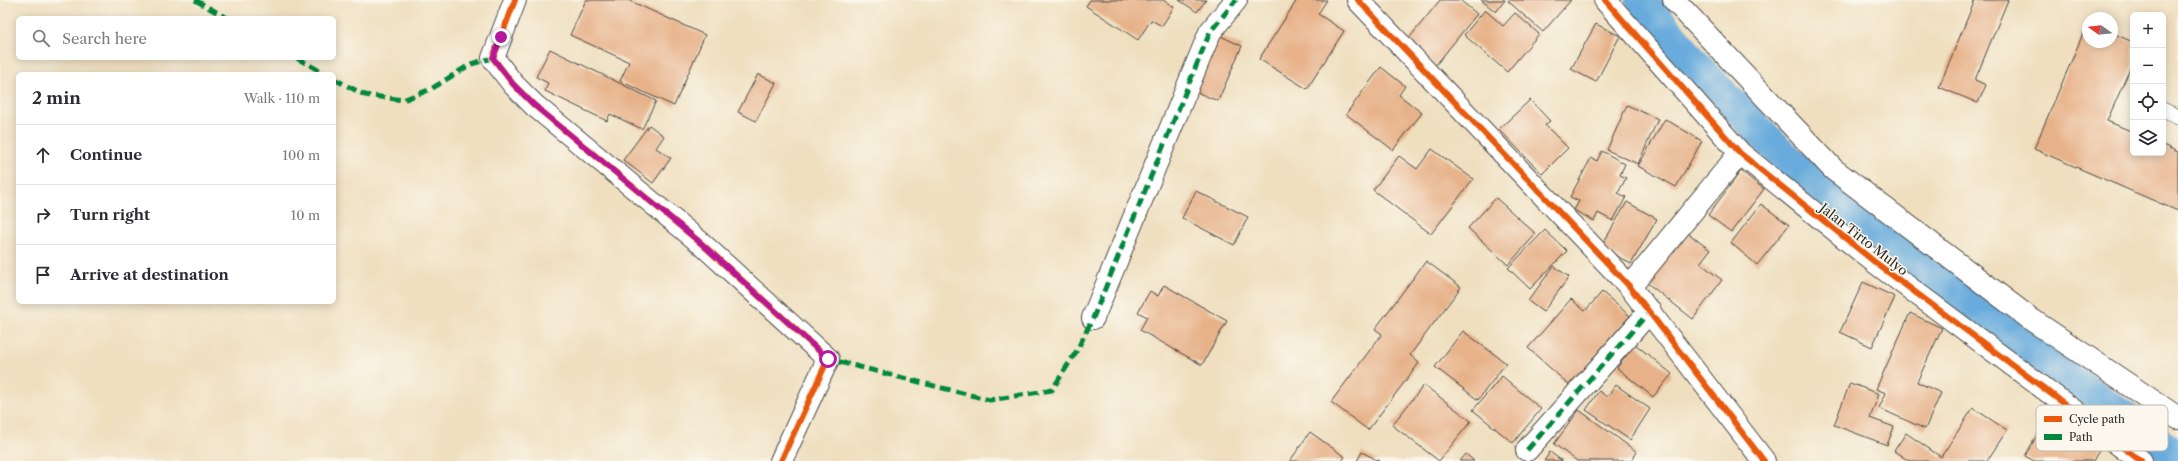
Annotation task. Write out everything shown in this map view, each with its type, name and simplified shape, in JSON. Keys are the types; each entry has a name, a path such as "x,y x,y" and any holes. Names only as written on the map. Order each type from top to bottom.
{"street":[{"path":"515,0 493,58 513,84 534,105 702,244 828,359 781,461"},
{"path":"1093,318 1210,32 1236,0"},
{"path":"1358,0 1630,286 1764,461"},
{"name":"Jalan Tirto Mulyo","path":"1605,0 1740,153 1876,263 2066,405"},
{"path":"1674,0 1833,169 2032,320 2159,405"},
{"path":"1630,286 1740,153"},
{"path":"1526,450 1650,311"},
{"path":"2168,411 2178,418"},
{"name":"Jalan Tirto Mulyo","path":"2128,451 2141,461"}],"lane":[{"path":"2166,111 2178,117"}],"building":[{"path":"586,0 628,0 705,35 674,106 620,81 629,62 570,35"},
{"path":"1090,0 1163,0 1174,7 1162,26 1151,20 1138,40 1086,6"},
{"path":"1179,0 1206,0 1197,12"},
{"path":"1297,0 1327,0 1318,14 1344,31 1307,89 1259,59"},
{"path":"1440,0 1460,0 1477,14 1435,66 1406,42"},
{"path":"1481,0 1505,0 1496,12"},
{"path":"1571,0 1543,32 1508,1"},
{"path":"1975,0 2008,0 1975,80 1986,85 1978,103 1939,87"},
{"path":"1485,10 1503,26 1515,13 1539,34 1507,72 1464,35"},
{"path":"1596,24 1620,36 1596,82 1571,69"},
{"path":"1214,33 1242,46 1218,101 1189,89"},
{"path":"2082,36 2082,48 2118,48 2118,36 2130,41 2130,69 2107,121 2130,131 2130,156 2166,156 2166,146 2178,152 2178,211 2034,149"},
{"path":"550,49 656,101 642,129 610,114 607,121 545,91 548,83 536,77"},
{"path":"1381,67 1405,86 1399,95 1422,113 1393,150 1346,114"},
{"path":"758,74 776,83 756,121 738,112"},
{"path":"1530,100 1550,121 1545,125 1568,148 1542,174 1499,129"},
{"path":"1627,105 1658,119 1638,164 1607,150"},
{"path":"1665,119 1702,141 1676,187 1638,166"},
{"path":"649,125 664,136 656,148 671,158 653,183 623,160"},
{"path":"1432,149 1473,179 1431,234 1373,190 1399,156 1417,169"},
{"path":"1602,151 1625,164 1620,175 1626,178 1618,193 1626,197 1613,221 1598,213 1594,221 1574,210 1579,201 1570,197 1591,158 1597,161"},
{"path":"1741,171 1764,189 1731,232 1708,215"},
{"path":"1196,191 1248,217 1234,245 1182,218"},
{"path":"1496,198 1536,234 1508,265 1468,228"},
{"path":"1627,202 1657,219 1631,264 1601,247"},
{"path":"1761,204 1789,225 1757,265 1731,243"},
{"path":"1681,228 1710,250 1700,263 1722,280 1693,319 1642,279"},
{"path":"1545,230 1567,251 1530,289 1508,268"},
{"path":"1426,261 1461,287 1410,355 1419,363 1368,430 1331,402 1382,334 1375,329"},
{"path":"1554,266 1569,277 1543,312 1528,301"},
{"path":"1863,282 1895,297 1872,347 1840,332"},
{"path":"1164,285 1227,321 1202,365 1140,330 1147,317 1138,312 1150,291 1158,296"},
{"path":"1602,292 1630,316 1569,385 1528,348 1571,299 1585,311"},
{"path":"1910,313 1942,328 1917,382 1941,393 1925,429 1879,408 1886,393 1876,389"},
{"path":"1463,331 1506,363 1478,400 1435,367"},
{"path":"1635,344 1672,374 1653,397 1617,368"},
{"path":"1502,376 1541,409 1513,443 1473,410"},
{"path":"1850,383 1879,394 1870,418 1894,427 1887,445 1834,425"},
{"path":"1424,385 1471,421 1439,461 1392,425"},
{"path":"1616,385 1650,409 1630,440 1586,410 1599,391 1607,397"},
{"path":"1973,408 2007,430 1987,461 1909,461 1894,451 1906,433 1941,457"},
{"path":"1579,410 1637,452 1631,461 1577,461 1554,444"},
{"path":"1310,432 1345,457 1342,461 1290,461"},
{"path":"2036,437 2036,451 2099,451 2093,461 2034,461 2025,456"},
{"path":"1362,452 1379,461 1357,461"},
{"path":"1550,452 1562,461 1544,461"},
{"path":"1466,454 1474,461 1460,461"}],"waterway":[{"path":"1642,0 1703,74 1796,168 1962,300 2107,405"},
{"path":"2168,449 2178,456"}],"marked path":[{"path":"195,0 223,16"},
{"path":"826,356 828,359 990,400 1052,390 1076,352 1093,318 1210,32 1236,0"},
{"path":"336,80 365,95 403,100 431,89 471,64 493,58 495,61"},
{"path":"300,60 322,72"},
{"path":"1527,450 1650,311"}],"cycle path":[{"path":"515,0 493,58 513,84 534,105 702,244 828,359 781,461"},
{"path":"1358,0 1630,287 1764,461"},
{"path":"1605,0 1740,153 1876,263 2066,405"},
{"path":"2128,451 2141,461"}],"route":[{"path":"501,37 493,58 513,84 534,105 702,244 828,359"}]}
